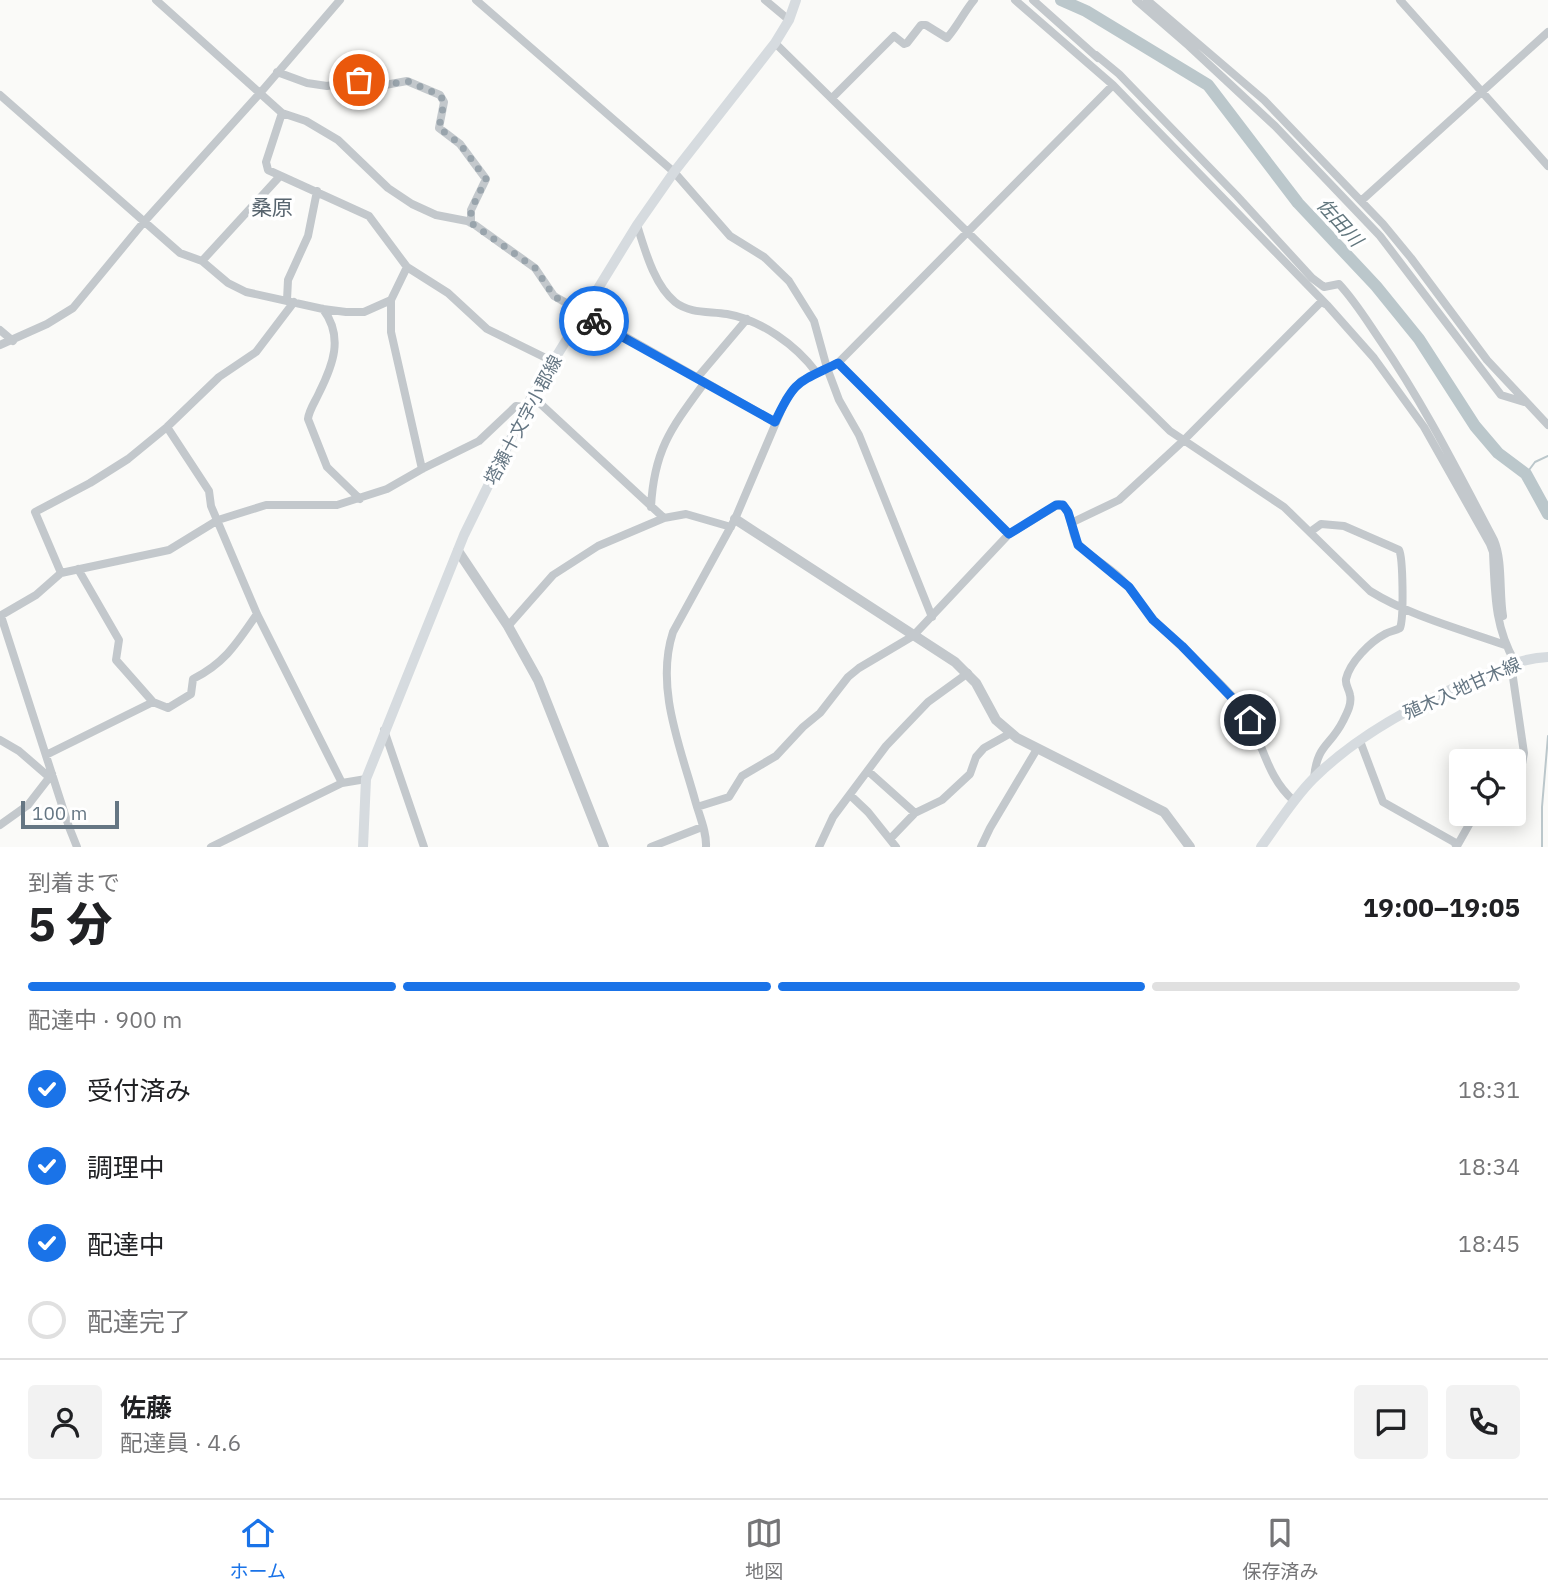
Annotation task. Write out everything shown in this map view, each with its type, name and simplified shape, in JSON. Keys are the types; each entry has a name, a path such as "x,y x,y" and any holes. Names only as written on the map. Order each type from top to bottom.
{"main road":[{"name":"塔瀬十文字小郡線","path":"363,847 366,779 384,730 458,551 526,407 637,225 674,172 775,43 789,20 796,0"},
{"name":"殖木入地甘木線","path":"1261,847 1314,778 1360,741 1434,697 1513,663 1544,657"}],"street":[{"path":"156,0 282,113 306,121 338,139 383,183 412,204 444,218 471,223 524,259 541,276 554,296 775,422"},
{"path":"0,345 47,324 73,308 143,223 340,0"},
{"path":"476,0 674,172 730,236 764,257 789,281 814,321 839,400 859,435 932,617"},
{"path":"765,0 789,20"},
{"path":"832,98 894,36 904,44 907,43 921,25 926,25 947,37 974,0"},
{"path":"1015,0 1113,85 1327,305 1374,358 1424,427 1493,552 1494,601 1513,663 1524,749"},
{"path":"1033,0 1119,74 1237,196 1312,278 1324,287 1327,305"},
{"path":"1136,0 1275,126 1380,236 1501,395 1525,402"},
{"path":"1147,0 1264,100 1361,201 1411,258 1487,360 1548,425"},
{"path":"1400,0 1548,166"},
{"path":"1361,201 1548,32"},
{"path":"775,43 1183,442 1273,499 1370,591 1404,608 1505,641"},
{"path":"1096,55 1113,85"},
{"path":"277,72 307,83 327,86 359,80 385,85 407,81 440,95 444,102 439,128 460,144 486,179 471,210 471,223"},
{"path":"706,847 671,712 666,664 673,632 733,523 775,422 794,387 816,372 838,363 1113,85"},
{"path":"0,95 143,223 180,253 202,261 240,290 323,309 364,312 391,300"},
{"path":"282,113 266,162 268,170 369,216 407,267 448,293 487,329 552,361"},
{"path":"202,261 280,176"},
{"path":"61,573 35,512 117,467 167,426 219,377 256,352 291,301 288,280 308,236 317,191"},
{"path":"637,225 647,257 673,300 692,311 726,314 759,324 799,352 816,372"},
{"path":"407,267 391,300 391,332 422,469"},
{"path":"1324,287 1336,284 1342,288 1388,352 1447,450 1494,540 1499,556 1505,641"},
{"path":"1071,523 1119,500 1183,442 1321,302 1327,305"},
{"path":"323,309 332,327 335,352 332,366 308,419 327,467 360,499"},
{"path":"651,507 653,477 660,453 701,380 747,319"},
{"path":"0,330 12,341"},
{"path":"838,363 1009,534"},
{"path":"532,396 664,519"},
{"path":"77,847 50,775 46,755 0,616 36,595 61,573 169,550 218,520 265,505 337,505 387,489 479,441 516,406 526,407"},
{"path":"167,426 209,491 211,506 257,614 342,783"},
{"path":"697,807 729,797 742,776 776,756 820,713 848,677 913,636 1009,534 1059,504 1066,508 1078,545 1119,576 1153,620 1238,704 1250,720 1274,779 1280,789 1294,801"},
{"path":"508,626 553,575 598,546 664,519 686,514 733,523 968,673 996,720 1011,733 1037,749 1164,812 1190,847"},
{"path":"1310,533 1321,524 1344,526 1399,550 1402,556 1400,573 1404,608 1401,628 1381,636 1368,647 1347,677 1350,706 1336,735 1320,750 1315,762 1314,778"},
{"path":"458,551 508,626 543,690 604,847"},
{"path":"78,569 119,640 116,660 153,702 168,708 191,694 192,679 218,665 228,655 257,614"},
{"path":"819,847 826,829 850,795 910,719 928,702 968,673"},
{"path":"46,755 153,702"},
{"path":"384,730 425,847"},
{"path":"890,839 915,813 942,800 970,774 976,758 984,748 1011,733"},
{"path":"0,740 50,775"},
{"path":"1360,741 1383,802 1457,846 1468,826"},
{"path":"981,847 1037,749"},
{"path":"868,771 915,813"},
{"path":"0,825 28,805 50,775"},
{"path":"211,847 342,783 366,779"},
{"path":"850,795 868,812 896,847"},
{"path":"651,847 702,827"}],"waterway":[{"name":"佐田川","path":"1061,0 1086,11 1208,85 1298,203 1376,286 1419,339 1475,426 1498,453 1526,474 1548,514"},
{"path":"1526,474 1535,462 1548,456"},
{"path":"1542,847 1542,807 1548,736"}],"way so far":[{"path":"359,80 385,85 407,81 440,95 444,102 439,128 460,144 486,179 485,186 471,210 471,223 535,268 554,296 594,321"}],"district":[{"name":"桑原","path":"272,207"}],"route":[{"path":"594,321 775,422 794,387 816,372 838,363 1009,534 1056,505 1063,505 1068,512 1078,545 1119,576 1153,620 1182,646 1250,720"}]}
